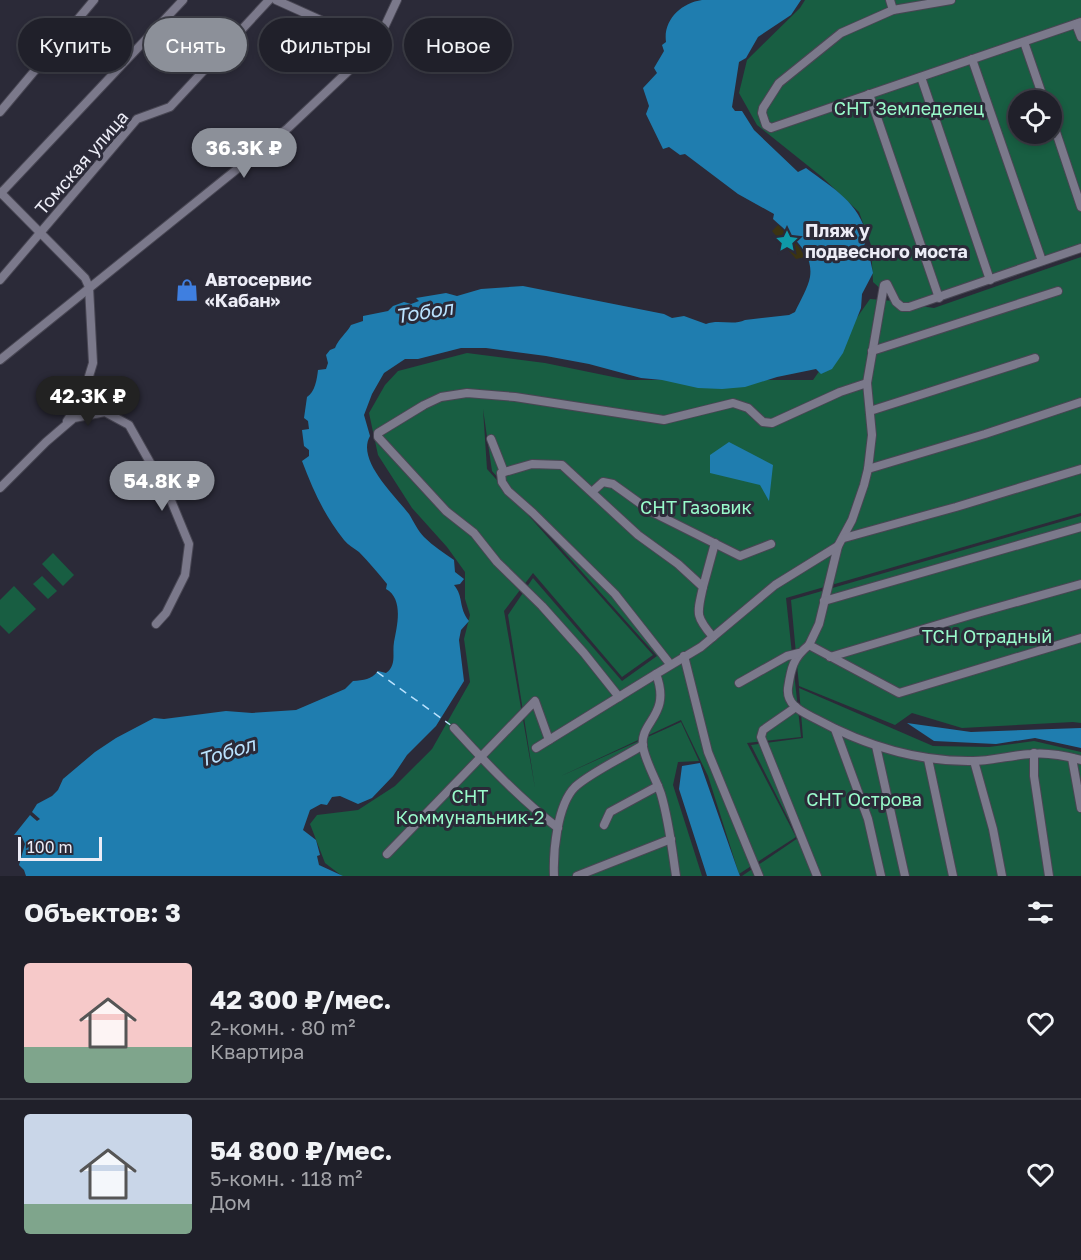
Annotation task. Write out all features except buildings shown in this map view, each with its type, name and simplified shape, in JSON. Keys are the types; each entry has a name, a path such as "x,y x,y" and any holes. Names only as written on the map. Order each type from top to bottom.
{"street":[{"path":"0,112 94,0"},
{"path":"64,427 83,396 93,363 89,287 86,278 0,193 183,0"},
{"name":"Томская улица","path":"0,280 137,119 170,107 269,0"},
{"path":"276,0 316,18"},
{"path":"389,18 397,0"},
{"path":"890,0 893,10"},
{"path":"951,0 893,10 841,33 810,56 772,92 763,108 763,118 768,127 771,128 1079,23 1081,38"},
{"path":"1024,42 1041,90"},
{"path":"972,59 1042,261"},
{"path":"0,360 288,128 347,72"},
{"path":"921,77 990,280"},
{"path":"869,94 939,298"},
{"path":"1060,144 1081,207"},
{"path":"536,748 714,637 775,585 838,546 844,538 868,469 872,435 867,383 884,285 887,284 896,302 902,307 909,307 1081,248"},
{"path":"872,351 1058,291"},
{"path":"870,411 1035,358"},
{"path":"619,697 585,652 497,562 474,533 446,511 378,437 378,433 441,397 467,393 515,397 664,420 733,403 748,408 763,422 772,423 840,392 867,383"},
{"path":"868,469 1081,402"},
{"path":"0,488 74,418 105,412 129,425 170,498 189,544 186,575 166,613 156,624"},
{"path":"491,439 504,472"},
{"path":"670,664 615,594 504,487 500,476 504,472 532,464 562,465 593,491 638,535 678,564 703,588"},
{"path":"844,538 1081,469"},
{"path":"593,491 603,482 613,484 652,512 740,556 771,544"},
{"path":"824,601 1081,527"},
{"path":"714,637 703,626 698,614 715,543"},
{"path":"739,683 787,656 799,653 809,645 819,624 838,546"},
{"path":"830,657 1081,584"},
{"path":"809,645 899,693 1081,638"},
{"path":"799,653 791,672 788,694 790,702 835,729 876,746 928,759 974,761 1034,753 1081,760"},
{"path":"684,656 708,752 759,876"},
{"path":"656,674 660,691 660,707 647,729 642,746 658,786 671,838 676,876"},
{"path":"387,854 536,701 549,740"},
{"path":"795,707 763,730 761,737 817,876"},
{"path":"454,728 536,811 558,828"},
{"path":"835,729 868,819 881,876"},
{"path":"554,876 553,850 558,828 562,812 574,788 642,746"},
{"path":"876,746 905,876"},
{"path":"1034,753 1034,776 1049,876"},
{"path":"1072,758 1081,808"},
{"path":"928,759 953,876"},
{"path":"974,761 993,829 1002,876"},
{"path":"604,825 610,812 658,786"},
{"path":"577,876 671,838"}],"green space":[{"path":"805,0 1081,0 1081,252 920,306 934,308 1081,257 1081,513 786,598 801,737 747,743 796,837 739,874 708,776 681,720 559,777 681,722 699,761 678,762 673,785 702,876 342,876 325,863 310,824 317,815 358,810 395,786 432,749 470,682 464,639 470,615 465,599 465,572 447,547 412,508 378,455 369,413 385,385 398,371 467,353 545,363 628,380 813,380 870,299 894,301 873,282 871,245 859,212 822,177 757,125 739,93 747,60 800,8","holes":["483,409 492,471 657,656 622,681 533,578 508,615 535,788 504,611 533,573 622,677 653,655 487,469"]},
{"name":"ТСН Отрадный","path":"1081,516 1081,723 962,728 912,713 895,725 799,686 791,600"},
{"path":"53,553 74,575 63,586 42,564"},
{"path":"42,576 57,591 48,599 33,584"},
{"path":"14,586 36,609 9,634 0,625 0,600"},
{"name":"СНТ Острова","path":"799,688 933,746 989,747 1034,741 1081,752 1081,876 742,876 798,838 751,745 803,738"}],"sand":[{"name":"Пляж у подвесного моста","path":"778,225 799,247 805,257 796,259 772,231"}],"water":[{"name":"Тобол","path":"702,0 801,0 791,15 758,37 746,58 739,62 732,107 735,111 742,111 754,130 798,172 806,168 844,197 852,205 864,225 868,238 862,249 865,255 869,254 873,273 862,294 861,308 843,353 832,369 821,374 816,369 777,377 745,387 722,389 698,388 641,378 589,364 486,348 461,348 418,359 405,359 384,373 372,394 364,415 370,436 367,446 368,456 379,477 409,514 422,535 454,560 455,572 464,579 460,584 454,585 469,621 461,630 459,640 464,681 436,726 407,755 393,776 372,798 358,804 340,796 332,797 327,805 321,804 310,810 303,830 316,840 320,855 317,856 319,865 343,876 26,876 19,865 25,844 21,835 14,835 30,815 37,821 40,819 32,812 37,804 58,790 63,779 116,738 154,718 164,719 226,711 252,713 296,710 345,689 353,681 370,678 378,671 386,673 392,666 398,621 395,599 386,589 387,584 377,572 337,531 310,482 302,461 309,456 309,450 304,446 302,430 309,429 308,421 304,418 307,397 314,389 318,370 326,369 328,363 326,355 335,348 351,325 363,321 363,316 388,311 393,306 404,302 411,304 419,301 416,298 446,293 457,296 481,289 523,286 664,314 672,318 684,316 706,324 740,322 789,315 795,312 810,277 808,259 799,244 773,219 774,214 738,194 685,154 680,155 669,147 663,149 646,114 649,106 643,88 657,73 654,68 664,51 662,45 666,42 667,27 681,9"},
{"path":"729,442 773,465 769,501 760,485 710,473 710,455"},
{"path":"907,723 971,732 1081,728 1081,748 1035,738 996,744 934,741"},
{"path":"700,763 740,876 707,876 679,789 682,766"}],"ferry route":[{"path":"377,672 452,726"}],"place":[{"name":"Пляж у подвесного моста","path":"787,241"},
{"name":"Автосервис «Кабан»","path":"187,290"}],"park label":[{"name":"СНТ Земледелец","path":"909,109"},
{"name":"СНТ Газовик","path":"696,508"},
{"name":"СНТ Коммунальник-2","path":"470,807"}]}
